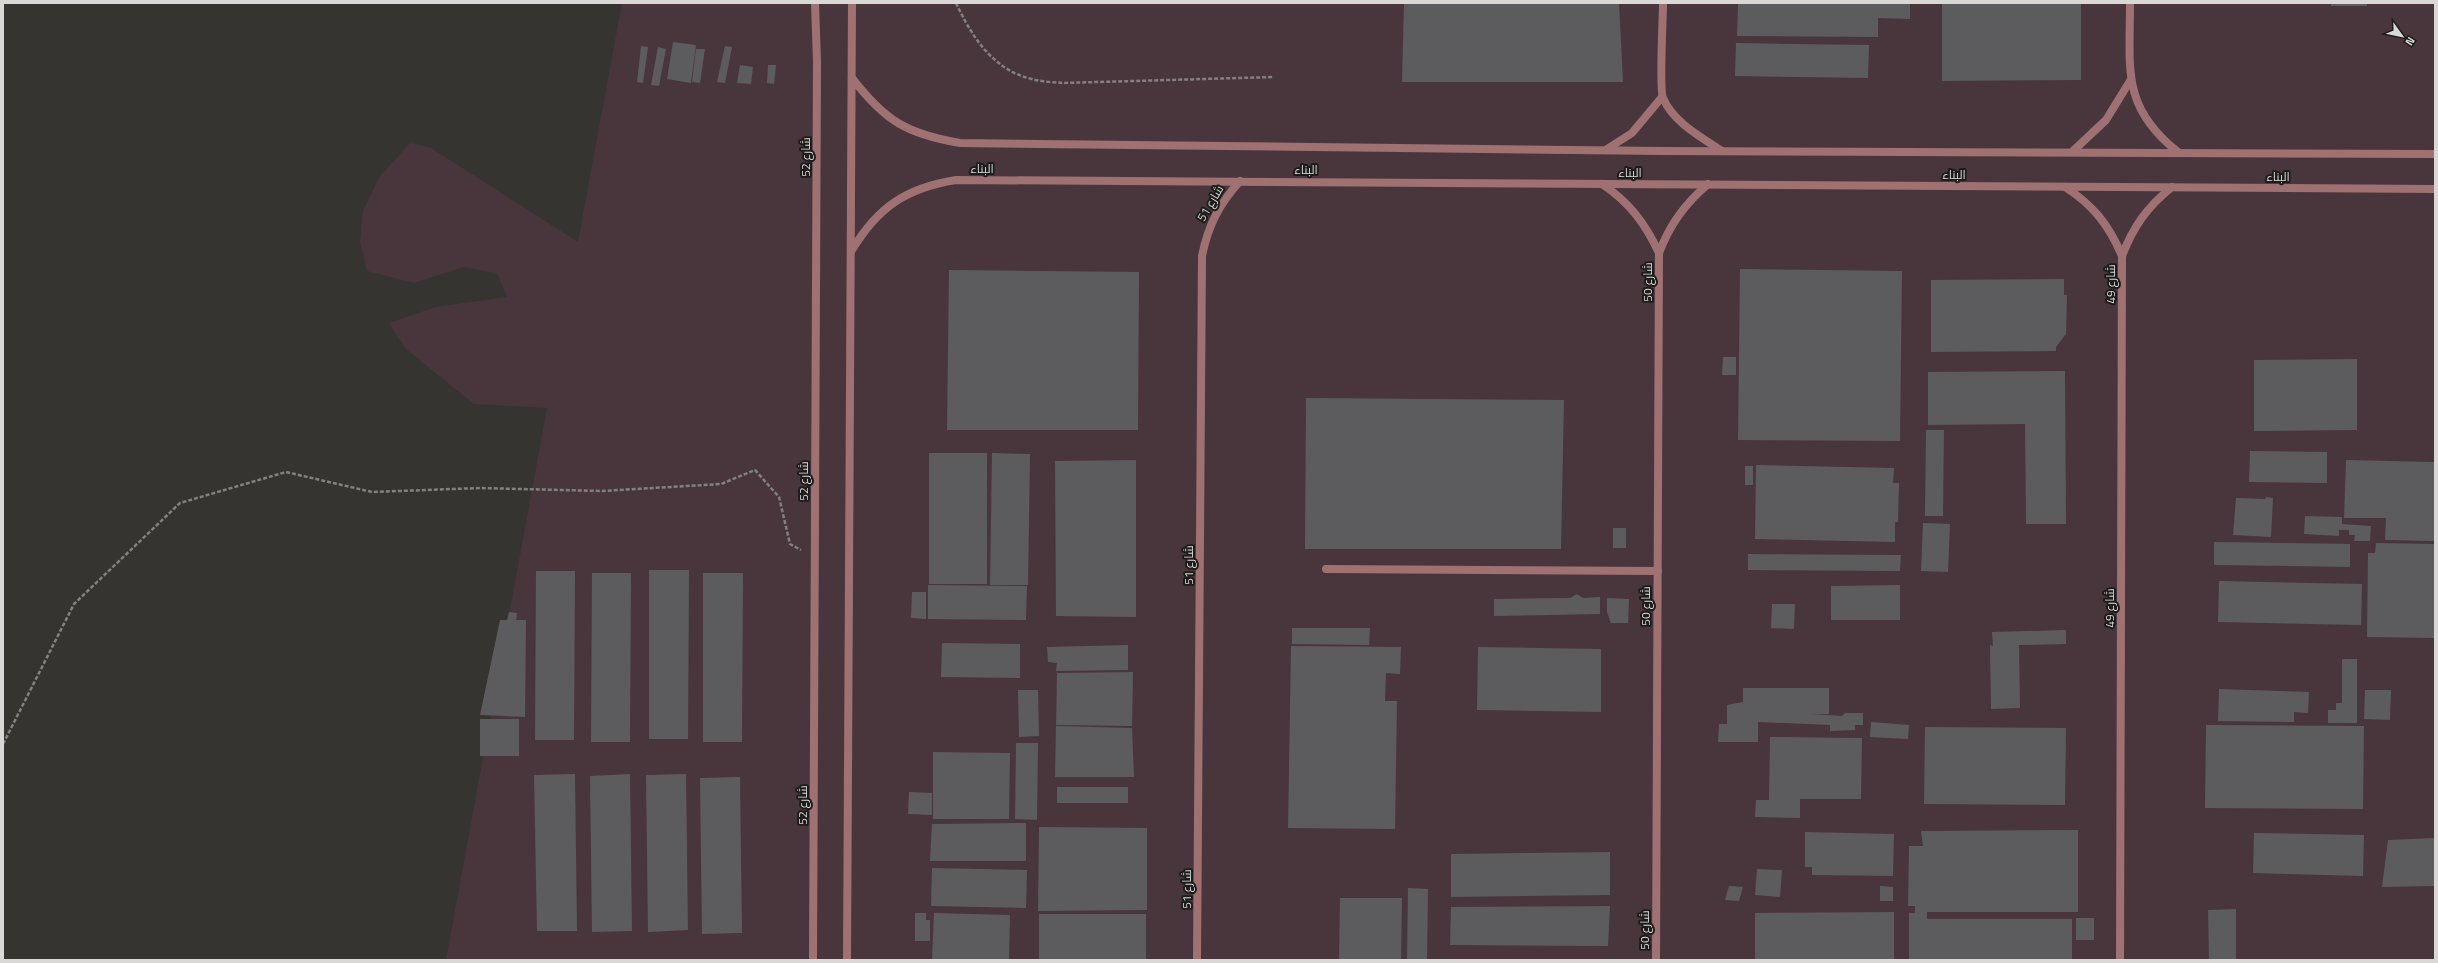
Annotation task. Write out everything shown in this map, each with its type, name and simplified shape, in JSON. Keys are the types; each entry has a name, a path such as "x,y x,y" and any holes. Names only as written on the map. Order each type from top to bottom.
{"street":[{"name":"شارع 52","path":"813,960 817,62 815,3"},
{"path":"847,960 852,250 852,3"},
{"path":"1663,3 1662,97 1671,111 1689,128 1723,151"},
{"path":"2130,3 2130,81 2137,102 2147,122 2161,139 2178,152"},
{"name":"البناء","path":"852,78 872,104 898,124 928,138 960,143 1723,151 2073,151 2435,154"},
{"path":"2073,151 2106,120 2130,81"},
{"path":"1604,150 1632,133 1662,97"},
{"name":"البناء","path":"852,250 865,228 884,209 906,194 930,184 956,180 2435,189"},
{"name":"شارع 51","path":"1197,960 1202,256 1206,235 1214,215 1225,197 1240,181"},
{"name":"شارع 50","path":"1602,184 1620,197 1636,213 1649,232 1659,253"},
{"name":"شارع 50","path":"1656,960 1659,253 1667,233 1678,214 1708,184"},
{"name":"شارع 49","path":"2065,187 2084,199 2100,215 2113,234 2122,256"},
{"name":"شارع 49","path":"2120,960 2122,256 2130,235 2141,217 2155,200 2172,187"},
{"path":"1326,569 1658,571"}],"path":[{"path":"956,3 979,46 1003,66 1032,79 1063,83 1274,78"},
{"path":"3,744 74,604 180,503 286,472 372,492 480,488 602,491 721,484 755,470 779,497 790,544 815,558"}],"shaded area":[{"path":"622,3 2435,3 2435,960 446,960 547,408 474,404 405,348 389,323 436,307 507,297 497,273 463,267 414,283 367,271 360,242 363,211 380,176 410,143 431,148 578,242"}],"building":[{"path":"1404,3 1619,3 1623,82 1402,82"},
{"path":"1738,3 1910,3 1910,19 1878,18 1878,37 1737,36"},
{"path":"1942,3 2081,3 2081,80 1942,81"},
{"path":"2331,3 2367,3 2367,6 2331,6"},
{"path":"673,42 696,45 691,83 667,79"},
{"path":"1736,43 1869,45 1868,78 1735,76"},
{"path":"641,46 648,47 643,83 637,82"},
{"path":"725,46 732,47 725,83 717,82"},
{"path":"658,47 666,49 659,86 651,85"},
{"path":"696,49 705,49 700,83 692,82"},
{"path":"740,65 753,67 751,84 737,83"},
{"path":"768,65 776,65 774,84 767,83"},
{"path":"1740,269 1902,271 1900,441 1738,440"},
{"path":"949,270 1139,272 1138,430 947,430"},
{"path":"2064,279 2064,295 2067,295 2066,334 2056,347 2056,351 1931,352 1931,280"},
{"path":"1723,357 1736,357 1736,375 1722,375"},
{"path":"2357,359 2357,430 2254,431 2254,360"},
{"path":"2065,371 2066,524 2026,524 2025,424 1928,425 1928,372"},
{"path":"1306,398 1564,400 1561,549 1305,549"},
{"path":"1926,430 1944,430 1943,516 1925,516"},
{"path":"2250,451 2327,452 2327,483 2249,482"},
{"path":"929,453 987,453 987,584 929,584"},
{"path":"992,453 1030,454 1028,585 990,585"},
{"path":"1136,460 1136,617 1056,616 1055,461"},
{"path":"2346,460 2435,462 2435,541 2385,540 2386,518 2344,518"},
{"path":"1756,465 1894,468 1893,483 1899,483 1898,522 1895,522 1895,542 1755,539"},
{"path":"1745,466 1753,466 1753,485 1745,485"},
{"path":"2266,497 2273,498 2271,537 2233,535 2236,498 2265,499"},
{"path":"2305,516 2342,517 2342,524 2371,526 2370,541 2354,541 2355,535 2349,535 2349,530 2339,530 2339,536 2304,534"},
{"path":"1923,523 1950,524 1948,572 1921,571"},
{"path":"1613,528 1626,528 1626,548 1613,548"},
{"path":"2214,542 2350,544 2350,567 2214,565"},
{"path":"2376,543 2435,544 2435,638 2367,637 2368,553 2375,553"},
{"path":"1748,554 1901,555 1900,571 1748,570"},
{"path":"649,570 689,570 688,739 649,739"},
{"path":"536,571 575,571 574,740 535,740"},
{"path":"592,573 631,573 630,742 591,742"},
{"path":"703,573 743,573 742,742 703,742"},
{"path":"2219,581 2362,584 2361,625 2218,622"},
{"path":"928,585 1027,586 1026,620 928,619"},
{"path":"1900,585 1900,620 1831,620 1831,586"},
{"path":"912,592 926,592 926,619 911,618"},
{"path":"1577,594 1583,598 1600,597 1600,614 1494,616 1494,599 1570,598"},
{"path":"1607,598 1629,599 1628,623 1611,623 1607,612"},
{"path":"1772,604 1795,604 1794,629 1771,628"},
{"path":"509,612 517,613 516,620 526,620 525,717 480,715 500,620 507,620"},
{"path":"1292,628 1370,628 1369,645 1292,644"},
{"path":"2066,630 2066,644 2019,645 2020,708 1991,709 1990,645 1993,646 1992,632"},
{"path":"942,643 1020,644 1020,678 941,677"},
{"path":"1128,645 1128,670 1056,671 1057,663 1048,662 1047,647"},
{"path":"1291,646 1401,647 1400,674 1386,673 1385,701 1397,701 1395,829 1288,828"},
{"path":"1478,647 1601,649 1601,712 1477,710"},
{"path":"2342,659 2357,659 2357,723 2328,723 2328,710 2336,710 2336,703 2342,703"},
{"path":"1133,672 1132,726 1056,725 1057,673"},
{"path":"1743,688 1829,688 1829,714 1812,714 1842,716 1845,713 1863,713 1863,725 1855,725 1855,730 1830,731 1830,725 1758,722 1758,742 1718,742 1719,724 1727,724 1727,705 1743,702"},
{"path":"2219,689 2309,692 2308,713 2294,712 2294,722 2218,721"},
{"path":"1018,690 1038,690 1039,736 1019,737"},
{"path":"2365,690 2391,690 2390,720 2364,719"},
{"path":"480,719 519,719 519,756 480,756"},
{"path":"1871,722 1909,725 1908,739 1870,737"},
{"path":"2206,725 2364,726 2363,809 2205,808"},
{"path":"1056,726 1132,728 1134,777 1055,777"},
{"path":"1925,727 2066,728 2065,805 1924,804"},
{"path":"1770,737 1862,738 1861,799 1800,799 1800,818 1755,817 1756,800 1769,800"},
{"path":"1016,743 1038,743 1037,820 1015,819"},
{"path":"933,752 1010,753 1009,819 933,819"},
{"path":"575,774 577,931 537,931 534,775"},
{"path":"630,774 632,931 592,932 590,776"},
{"path":"686,774 688,930 648,932 646,775"},
{"path":"740,777 742,933 702,934 700,778"},
{"path":"1057,787 1128,787 1128,803 1057,803"},
{"path":"909,792 932,793 932,815 908,814"},
{"path":"1026,823 1026,861 930,861 932,824"},
{"path":"1039,827 1147,828 1147,910 1038,911"},
{"path":"2078,830 2078,912 1927,912 1927,919 2072,919 2072,960 1909,960 1909,913 1915,913 1915,906 1908,906 1909,846 1923,846 1921,831"},
{"path":"1805,832 1894,834 1893,876 1812,875 1812,867 1805,867"},
{"path":"2254,833 2364,835 2363,876 2253,873"},
{"path":"2435,838 2435,886 2382,887 2388,840"},
{"path":"1610,852 1610,895 1451,897 1451,854"},
{"path":"932,868 1027,870 1026,908 931,906"},
{"path":"1757,869 1782,870 1780,897 1755,895"},
{"path":"1729,886 1743,887 1739,901 1725,900"},
{"path":"1880,886 1893,887 1893,901 1880,901"},
{"path":"1408,888 1428,889 1427,960 1407,960"},
{"path":"1340,898 1402,898 1401,960 1339,960"},
{"path":"1610,906 1608,946 1450,945 1451,907"},
{"path":"2236,909 2236,960 2209,960 2208,910"},
{"path":"1894,912 1894,960 1755,960 1755,913"},
{"path":"915,913 926,913 926,920 930,920 930,941 915,941"},
{"path":"934,913 1010,915 1009,960 932,960"},
{"path":"1039,914 1146,914 1146,960 1039,960"},
{"path":"2076,918 2094,918 2094,940 2076,940"}]}
